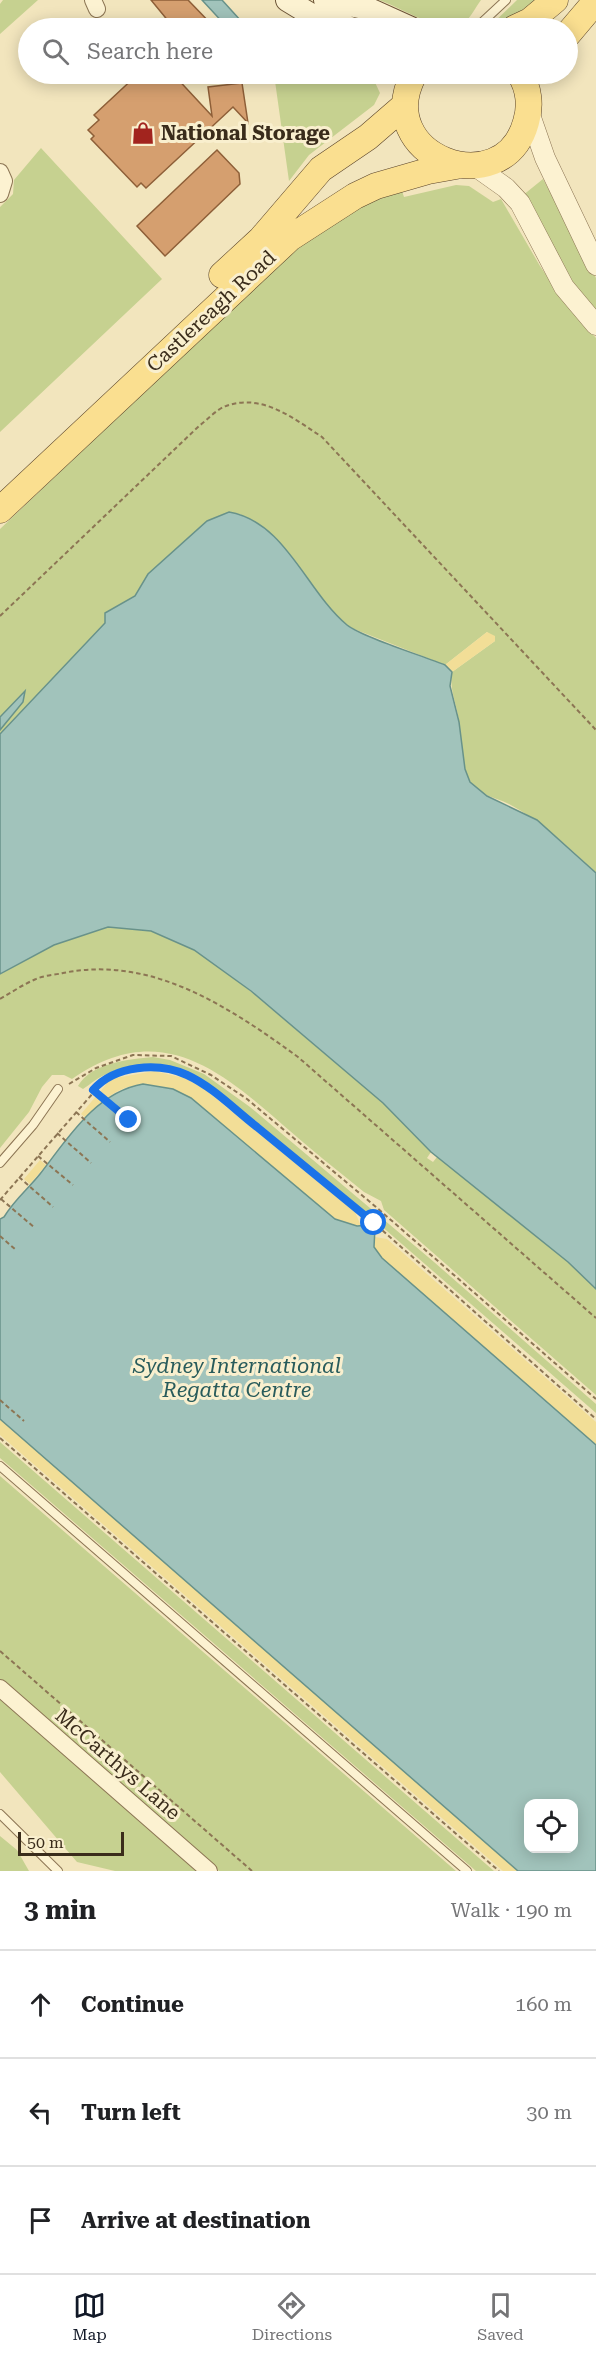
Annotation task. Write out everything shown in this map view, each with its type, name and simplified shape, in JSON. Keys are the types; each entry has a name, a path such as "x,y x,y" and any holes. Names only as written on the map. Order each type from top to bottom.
{"main road":[{"path":"287,0 321,18"},
{"path":"325,0 369,9 389,18"},
{"path":"529,18 555,0"},
{"path":"578,21 596,1"},
{"path":"406,87 408,122 420,144 440,160 466,166"},
{"name":"Castlereagh Road","path":"0,486 261,239 321,169 365,139 406,87"},
{"name":"Castlereagh Road","path":"0,510 290,238 376,186 428,171 489,163 511,148 520,138 529,89"}],"street":[{"path":"529,89 544,158 596,265"},
{"path":"466,166 506,188 520,203 564,287 596,325"},
{"path":"0,172 4,181 0,194"},
{"name":"McCarthys Lane","path":"0,1688 209,1871"}],"lane":[{"path":"486,18 504,1"},
{"path":"0,1163 33,1125 58,1089"},
{"path":"0,1466 467,1871"},
{"path":"0,1814 58,1871"}],"path":[{"path":"0,616 200,426 225,406 260,402 292,417 322,437 596,730"},
{"path":"0,999 38,978 89,968 135,972 189,988 249,1022 298,1057 596,1318"},
{"path":"58,1089 75,1082 96,1068 133,1055 171,1056 195,1065 229,1086 265,1114 596,1399"},
{"path":"35,1228 0,1199 93,1090 107,1077 139,1068 172,1070 196,1080 374,1223 596,1419"},
{"path":"93,1090 129,1120"},
{"path":"75,1112 110,1142"},
{"path":"57,1133 91,1163"},
{"path":"38,1155 73,1185"},
{"path":"19,1177 53,1207"},
{"path":"0,1236 16,1250"},
{"path":"0,1400 24,1421"},
{"path":"0,1438 499,1871"},
{"path":"0,1651 252,1871"}],"green space":[{"path":"3,0 38,0 0,34 0,4"},
{"path":"379,0 481,0 469,18 420,18"},
{"path":"517,0 542,0 513,18 498,18"},
{"path":"275,84 376,84 380,93 374,105 309,155 289,181"},
{"path":"41,148 162,279 0,432 0,207 13,194 14,180"},
{"path":"543,179 596,278 596,316 575,290 522,196"},
{"path":"456,185 469,186 493,202 501,199 540,266 564,301 596,338 596,873 532,818 509,804 488,796 470,781 463,759 451,679 452,672 495,641 487,632 445,665 349,627 332,611 275,537 240,514 148,574 135,596 106,613 105,623 0,734 0,730 23,702 24,693 0,717 0,529 302,242 367,203 402,191 404,197"},
{"path":"108,927 151,931 194,950 237,980 383,1103 431,1152 427,1158 433,1162 437,1157 568,1262 596,1289 596,1395 384,1210 381,1201 364,1192 234,1085 209,1069 184,1058 158,1052 131,1053 103,1062 72,1079 64,1075 52,1075 42,1087 29,1112 0,1148 0,974 54,945"},
{"path":"153,1057 170,1060 204,1074 250,1107 434,1262 596,1404 596,1413 356,1204 209,1085 185,1072 147,1065 120,1069 101,1077 83,1089 78,1086 84,1078 101,1067 122,1061"},
{"path":"0,1442 494,1871 476,1871 0,1458"},
{"path":"0,1476 456,1871 219,1871 0,1679"},
{"path":"0,1699 197,1871 115,1871 77,1862 0,1772"},
{"path":"0,1836 17,1850 29,1871 0,1871"}],"sand":[{"path":"487,632 495,636 495,641 452,672 445,665"},
{"path":"154,1071 184,1078 203,1088 355,1212 361,1226 335,1219 191,1098 169,1089 148,1085 127,1087 107,1098 100,1092 110,1079"},
{"path":"97,1095 103,1101 86,1118 81,1114"},
{"path":"40,1160 46,1165 30,1184 24,1179"},
{"path":"375,1237 387,1239 596,1422 596,1445 382,1258 374,1247"},
{"path":"0,1419 518,1871 503,1871 0,1435"}],"water":[{"path":"202,0 222,0 238,18 219,18"},
{"path":"229,512 249,518 281,543 332,611 347,625 379,641 445,665 452,672 450,686 459,722 465,769 470,782 487,796 537,820 596,873 596,1289 568,1262 431,1152 383,1103 251,991 194,950 151,931 108,927 54,945 0,974 0,734 105,623 105,613 135,596 148,574 207,521"},
{"path":"25,691 23,702 0,730 0,717"},
{"name":"Sydney International Regatta Centre","path":"143,1084 173,1089 191,1098 335,1219 357,1226 370,1225 375,1228 374,1247 382,1258 596,1445 596,1871 518,1871 0,1419 0,1219 40,1174 84,1118 111,1096"}],"building":[{"path":"151,0 188,0 205,18 166,18"},
{"name":"National Storage","path":"127,84 182,84 212,116 208,87 242,84 248,123 233,107 146,188 141,183 137,187 91,139 94,136 88,130 99,120 94,115"},
{"path":"217,150 239,173 240,184 165,256 137,226"}],"place":[{"name":"National Storage","path":"143,133"}],"route":[{"path":"129,1120 93,1090 107,1077 145,1068 159,1068 185,1074 214,1093 374,1223"}]}
